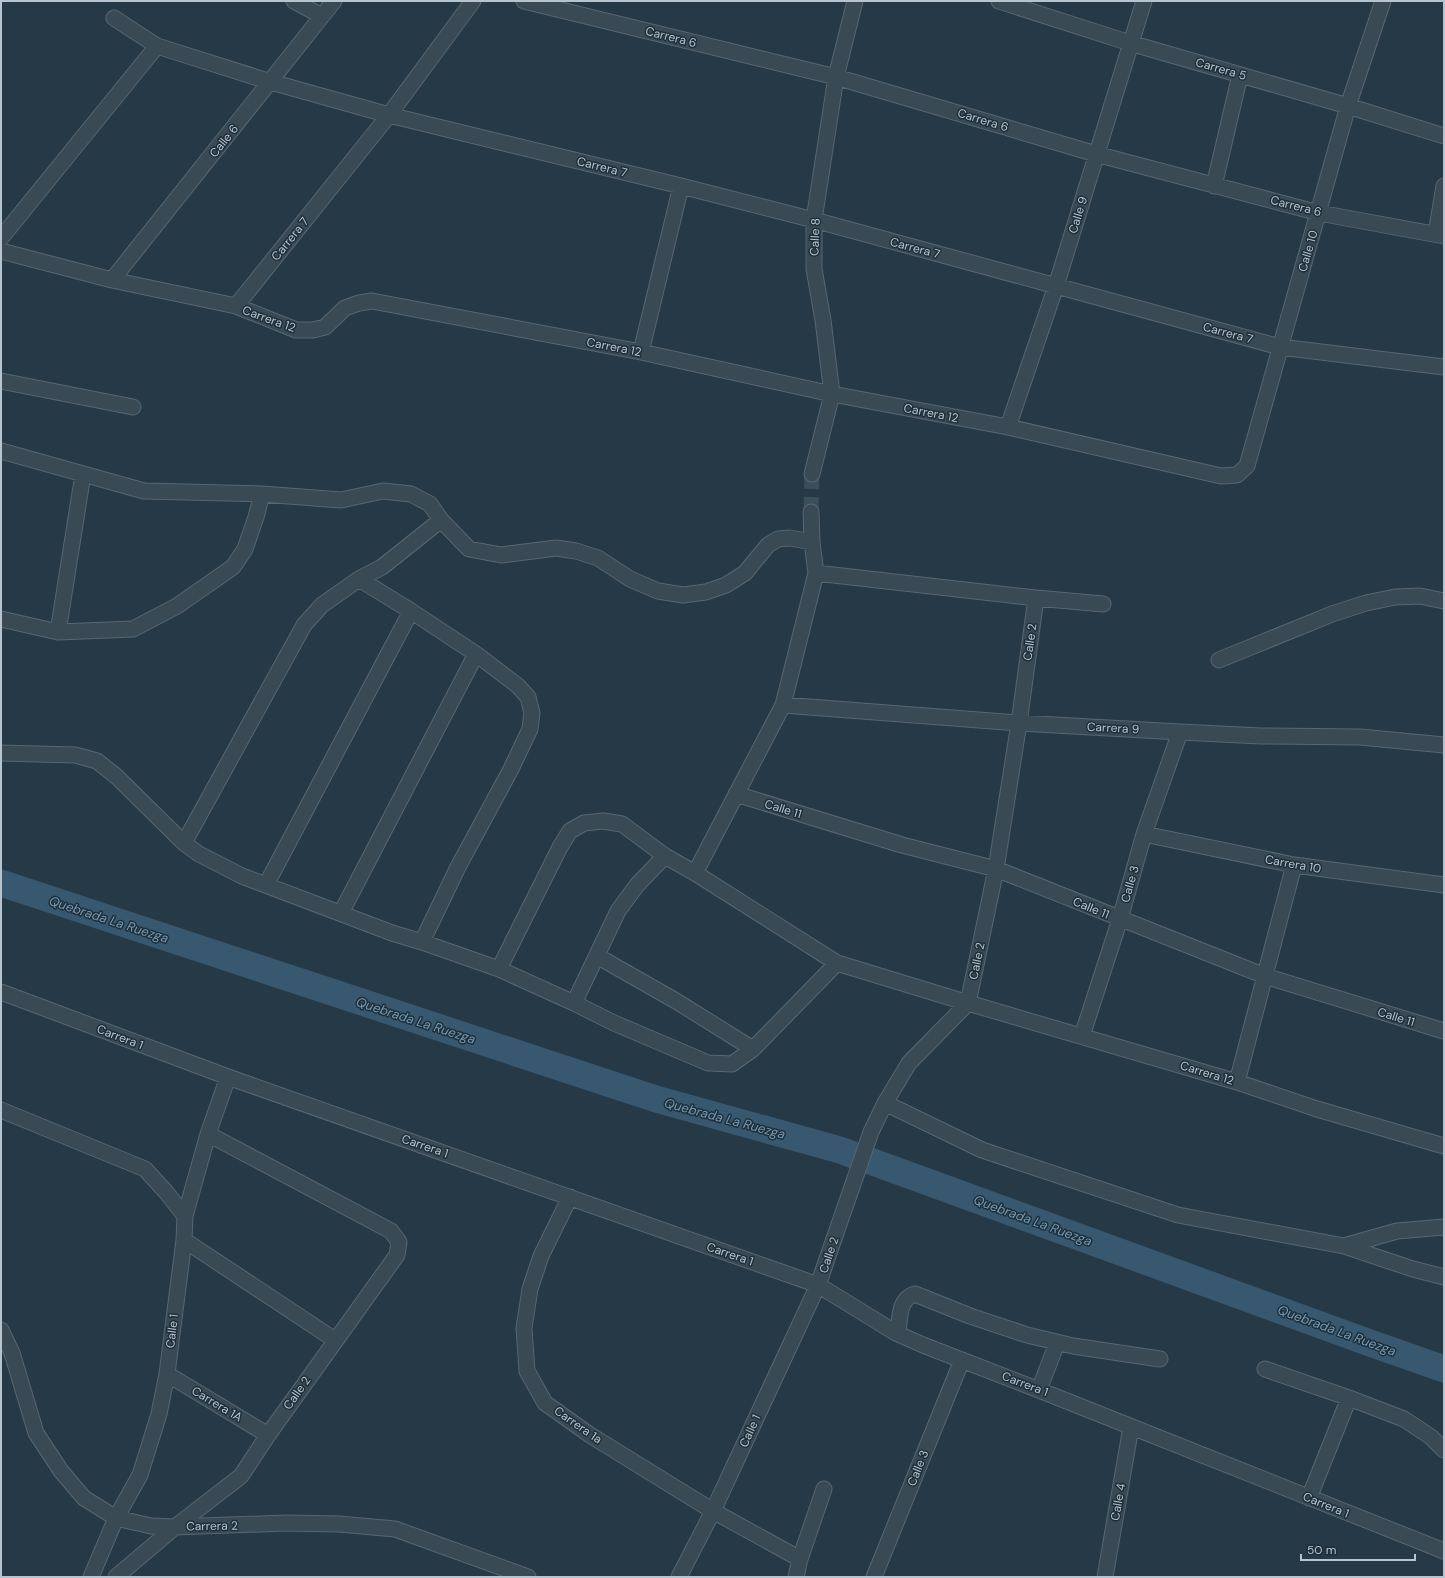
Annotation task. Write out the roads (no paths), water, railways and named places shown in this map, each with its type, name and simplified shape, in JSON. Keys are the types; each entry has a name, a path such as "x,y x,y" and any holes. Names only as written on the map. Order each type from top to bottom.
{"street":[{"path":"294,1 322,16"},
{"name":"Calle 6","path":"112,280 334,1"},
{"name":"Carrera 7","path":"236,306 389,115 473,1"},
{"name":"Carrera 6","path":"524,1 836,77 1096,154 1319,213 1440,235"},
{"name":"Calle 8","path":"812,474 832,394 823,320 814,269 814,220 836,77 855,1"},
{"name":"Carrera 5","path":"999,1 1130,43 1348,106 1444,136"},
{"name":"Calle 9","path":"1008,428 1056,286 1144,1"},
{"name":"Calle 10","path":"1237,475 1247,466 1348,106 1383,1"},
{"name":"Carrera 7","path":"114,18 157,46 271,82 389,115 814,220 1280,347 1444,368"},
{"path":"1,238 157,46"},
{"path":"1214,186 1240,75"},
{"path":"641,352 681,186"},
{"path":"1440,235 1444,186"},
{"name":"Carrera 12","path":"1,251 112,280 236,306 296,330 313,330 325,327 345,308 359,303 372,301 641,352 832,394 1008,428 1221,476 1237,475"},
{"path":"1,381 133,407"},
{"path":"1,451 144,491 262,494 341,500 383,491 411,494 430,504 441,520 469,549 501,555 537,549 556,548 576,551 598,558 630,579 658,591 683,595 706,592 726,585 745,573 768,545 778,539 790,538 812,542"},
{"path":"58,632 83,474"},
{"path":"1,619 58,632 133,629 177,606 233,567 245,549 262,494"},
{"path":"695,873 783,705 816,573 812,542 811,512"},
{"path":"184,843 304,625 322,605 359,578 382,567 441,520"},
{"path":"816,573 1036,598 1103,604"},
{"path":"359,578 476,654 518,686 528,697 532,713 530,729 512,769 458,867 422,942"},
{"path":"1220,660 1332,614 1366,603 1395,597 1420,596 1444,601"},
{"name":"Calle 2","path":"818,1285 870,1132 885,1103 909,1063 968,1003 996,869 1019,723 1036,598"},
{"path":"266,885 411,611"},
{"path":"341,913 476,654"},
{"name":"Carrera 9","path":"783,705 1019,723 1261,736 1360,737 1444,745"},
{"name":"Calle 3","path":"1082,1036 1120,919 1144,834 1180,732"},
{"path":"1,753 75,755 97,761 116,776 184,843 199,854 242,876 392,933 422,942 499,970 708,1064 732,1064 752,1049 837,962"},
{"name":"Calle 11","path":"736,794 902,845 996,869 1265,976 1444,1031"},
{"name":"Carrera 12","path":"499,970 560,847 570,831 584,823 602,821 622,824 665,856 695,873 837,962 968,1003 1237,1082 1317,1109 1444,1146"},
{"name":"Carrera 10","path":"1144,834 1294,865 1444,885"},
{"path":"574,1003 618,912 637,885 665,856"},
{"path":"1237,1082 1294,865"},
{"path":"597,956 676,1001 752,1049"},
{"name":"Carrera 1","path":"1,992 228,1077 818,1285 898,1334 923,1345 1444,1551"},
{"name":"Calle 1","path":"91,1577 116,1518 140,1475 160,1414 167,1374 184,1240 184,1216 208,1134 228,1077"},
{"path":"885,1103 982,1150 1178,1215 1344,1246 1444,1277"},
{"path":"1,1110 146,1170 166,1192 184,1216"},
{"name":"Calle 2","path":"116,1577 175,1527 241,1476 335,1340 397,1255 399,1242 391,1231 208,1134"},
{"name":"Carrera 1a","path":"570,1197 541,1256 530,1289 524,1328 527,1371 545,1403 590,1435 713,1510 800,1559"},
{"path":"1344,1246 1397,1231 1444,1227"},
{"path":"184,1240 335,1340"},
{"name":"Calle 1","path":"679,1577 713,1510 818,1285"},
{"path":"898,1334 902,1306 910,1296 915,1294 991,1323 1057,1343 1160,1359"},
{"name":"Carrera 2","path":"1,1330 12,1352 36,1433 61,1471 84,1498 116,1518 151,1526 175,1527 339,1524 395,1529 528,1577"},
{"path":"1039,1390 1057,1343"},
{"name":"Calle 3","path":"874,1577 962,1360"},
{"path":"1265,1369 1404,1419 1431,1437 1444,1450"},
{"name":"Carrera 1A","path":"167,1374 268,1435"},
{"path":"1309,1498 1349,1398"},
{"name":"Calle 4","path":"1105,1577 1131,1426"},
{"path":"796,1577 800,1559 824,1489"}],"waterway":[{"name":"Quebrada La Ruezga","path":"1,883 656,1099 840,1150 1444,1369"}],"tunnel":[{"path":"811,512 812,474"}]}
